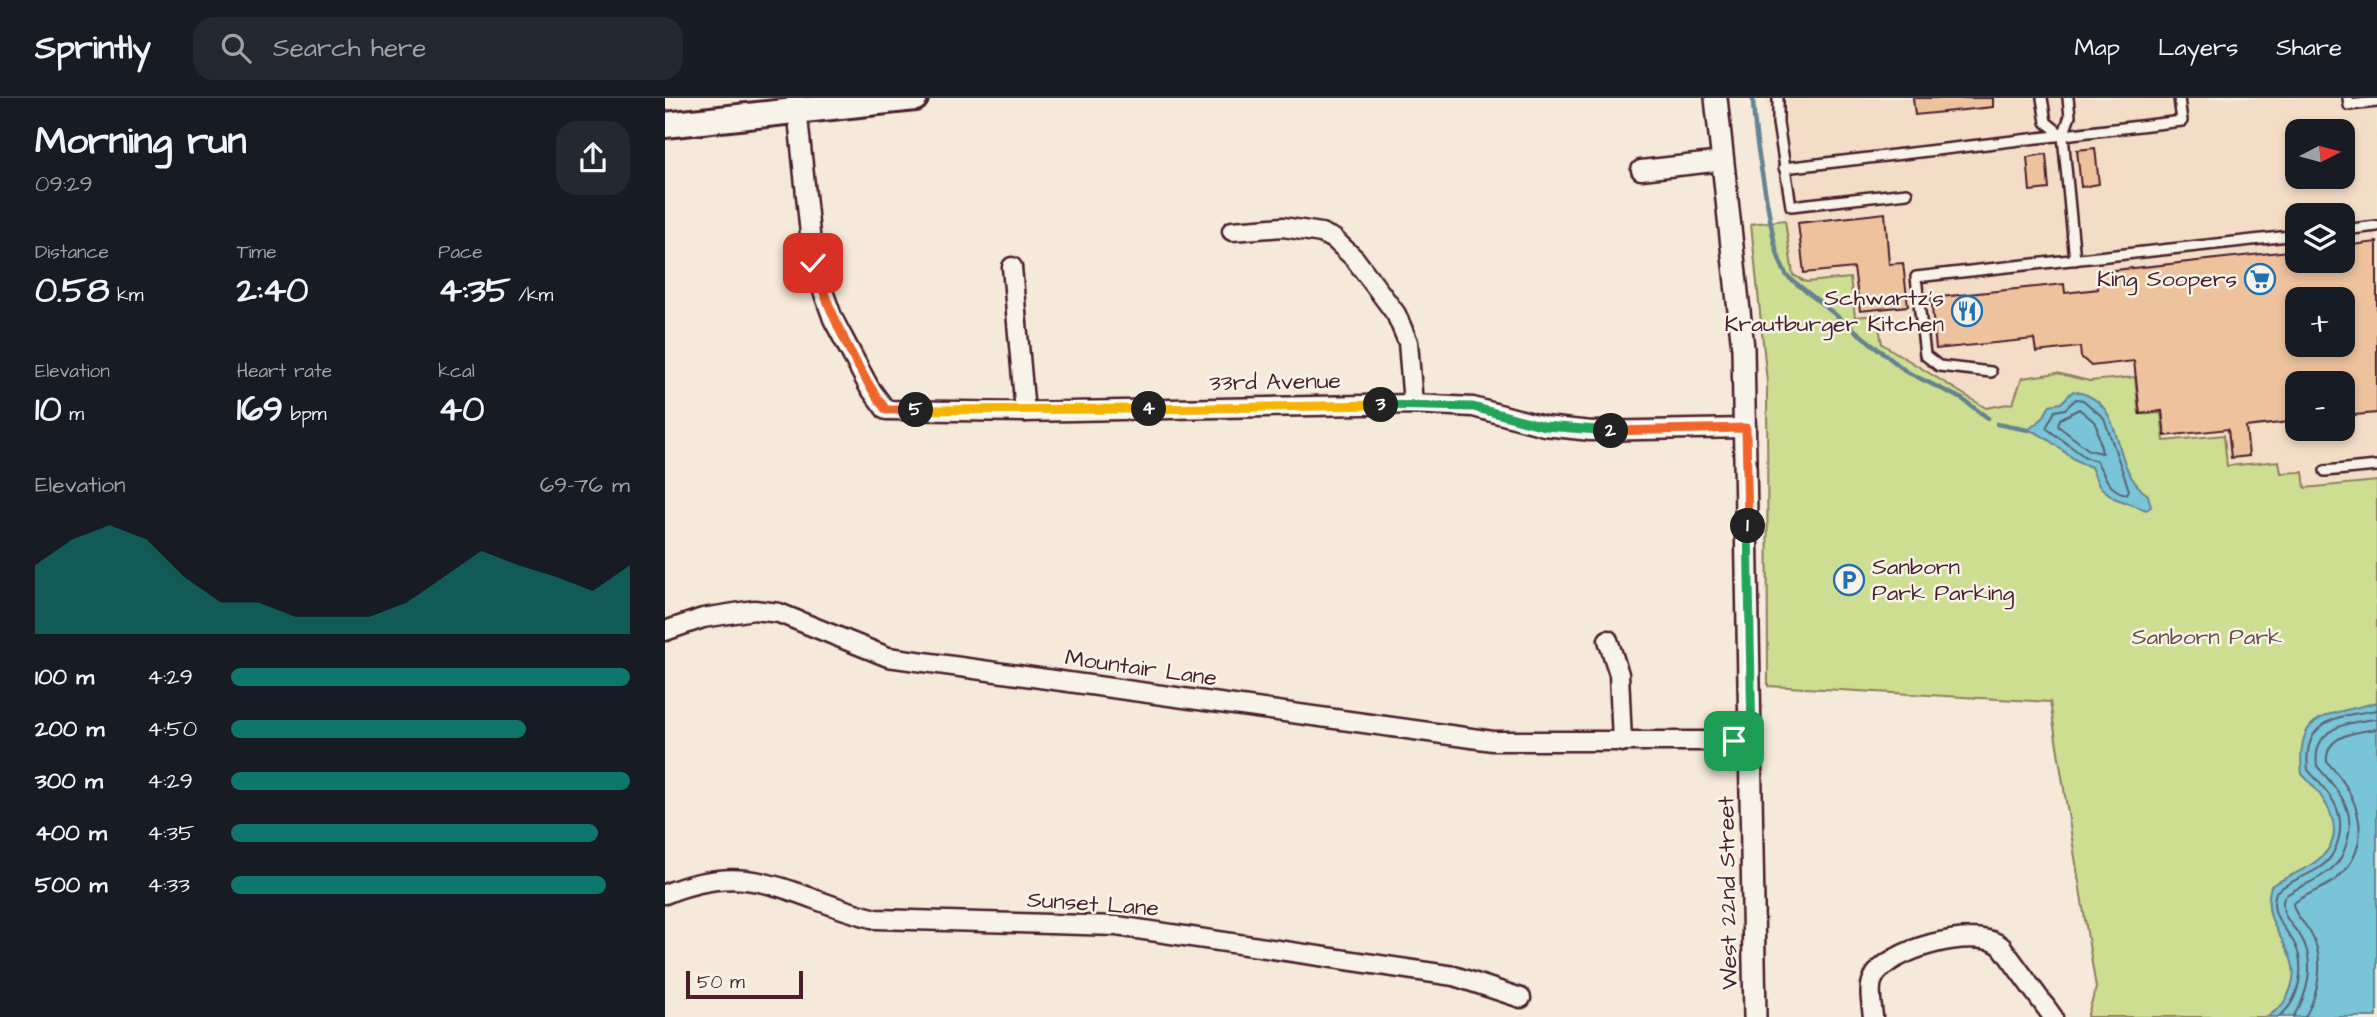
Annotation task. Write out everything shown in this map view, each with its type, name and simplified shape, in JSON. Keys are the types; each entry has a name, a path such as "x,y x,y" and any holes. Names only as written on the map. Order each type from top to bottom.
{"main road":[{"path":"665,125 796,104 915,98"}],"street":[{"name":"West 22nd Street","path":"1716,98 1743,348 1755,1017"},
{"name":"33rd Avenue","path":"796,104 813,263 833,319 869,387 886,410 1025,412 1413,404 1473,407 1544,426 1591,432 1746,428"},
{"path":"1641,170 1723,161"},
{"path":"1232,231 1283,227 1321,233 1341,245 1396,314 1408,342 1413,404"},
{"path":"1011,267 1025,412"},
{"name":"Mountair Lane","path":"665,631 703,618 754,610 779,613 888,657 1493,741 1752,741"},
{"path":"1608,640 1619,674 1622,742"},
{"name":"Sunset Lane","path":"665,894 705,880 751,878 784,886 840,910 876,919 1117,926 1454,976 1521,998"},
{"path":"1873,1017 1870,990 1873,977 1883,966 1930,943 1979,936 1993,939 2002,947 2053,1017"}],"lane":[{"path":"1778,98 1784,168 1791,206 1907,193"},
{"path":"2042,98 2046,122 2063,136"},
{"path":"2069,98 2070,116 2063,136 2075,260"},
{"path":"1784,168 2182,121 2179,98"},
{"path":"2348,98 2349,105 2377,102"},
{"path":"2355,229 2377,226"},
{"path":"1991,372 1939,366 1925,355 1916,278 2285,236"},
{"path":"2325,471 2377,466"}],"shaded area":[{"path":"1766,98 2377,98 2377,481 2305,488 2280,473 2278,461 2227,466 2224,435 2163,442 2139,415 2135,377 2089,381 2057,373 2014,403 1986,408 1882,344 1877,315 1855,318 1849,278 1806,282 1793,274"}],"green space":[{"name":"Sanborn Park","path":"1785,220 1793,275 1806,282 1850,278 1855,317 1877,315 1882,344 1986,408 2013,403 2022,378 2057,373 2089,381 2135,377 2139,414 2161,413 2164,441 2224,435 2227,466 2279,461 2281,473 2303,472 2305,488 2377,481 2377,1017 2087,1017 2096,988 2050,702 1768,686 1767,382 1751,224"}],"water":[{"path":"2073,391 2091,397 2103,407 2111,421 2127,468 2135,483 2148,495 2151,507 2146,510 2114,498 2099,486 2091,467 2074,459 2045,437 2028,430 2043,418 2050,405 2061,403"},
{"path":"2377,702 2377,1017 2268,1017 2284,1002 2292,985 2293,970 2290,956 2271,918 2271,886 2319,859 2329,848 2333,837 2331,814 2318,792 2302,774 2301,753 2304,737 2310,726 2319,719"}],"building":[{"path":"1913,98 1993,98 1993,107 1915,115"},
{"path":"2095,148 2099,184 2081,187 2077,150"},
{"path":"2046,154 2049,189 2030,191 2027,157"},
{"path":"1885,213 1889,264 1903,263 1908,306 1860,311 1854,268 1804,273 1798,223"},
{"path":"2377,242 2377,413 2355,415 2355,371 2285,371 2285,422 2246,427 2249,456 2231,458 2228,429 2165,436 2162,411 2140,414 2134,361 2091,366 2081,357 2080,347 2036,352 2034,339 1936,349 1931,298 2064,284 2065,293 2098,289 2097,272 2285,251 2285,273 2355,273 2355,245"}],"waterway":[{"path":"1753,98 1758,150 1772,231 1787,276 1907,372 1962,399 1988,418"},
{"path":"1997,424 2028,430"}],"place":[{"name":"King Soopers","path":"2260,279"},
{"name":"Schwartz's Krautburger Kitchen","path":"1967,311"},
{"name":"Sanborn Park Parking","path":"1849,580"}],"route":[{"path":"813,263 833,319 869,387 886,410 1025,412 1413,404 1473,407 1544,426 1591,432 1746,428 1752,741 1734,741"}]}
